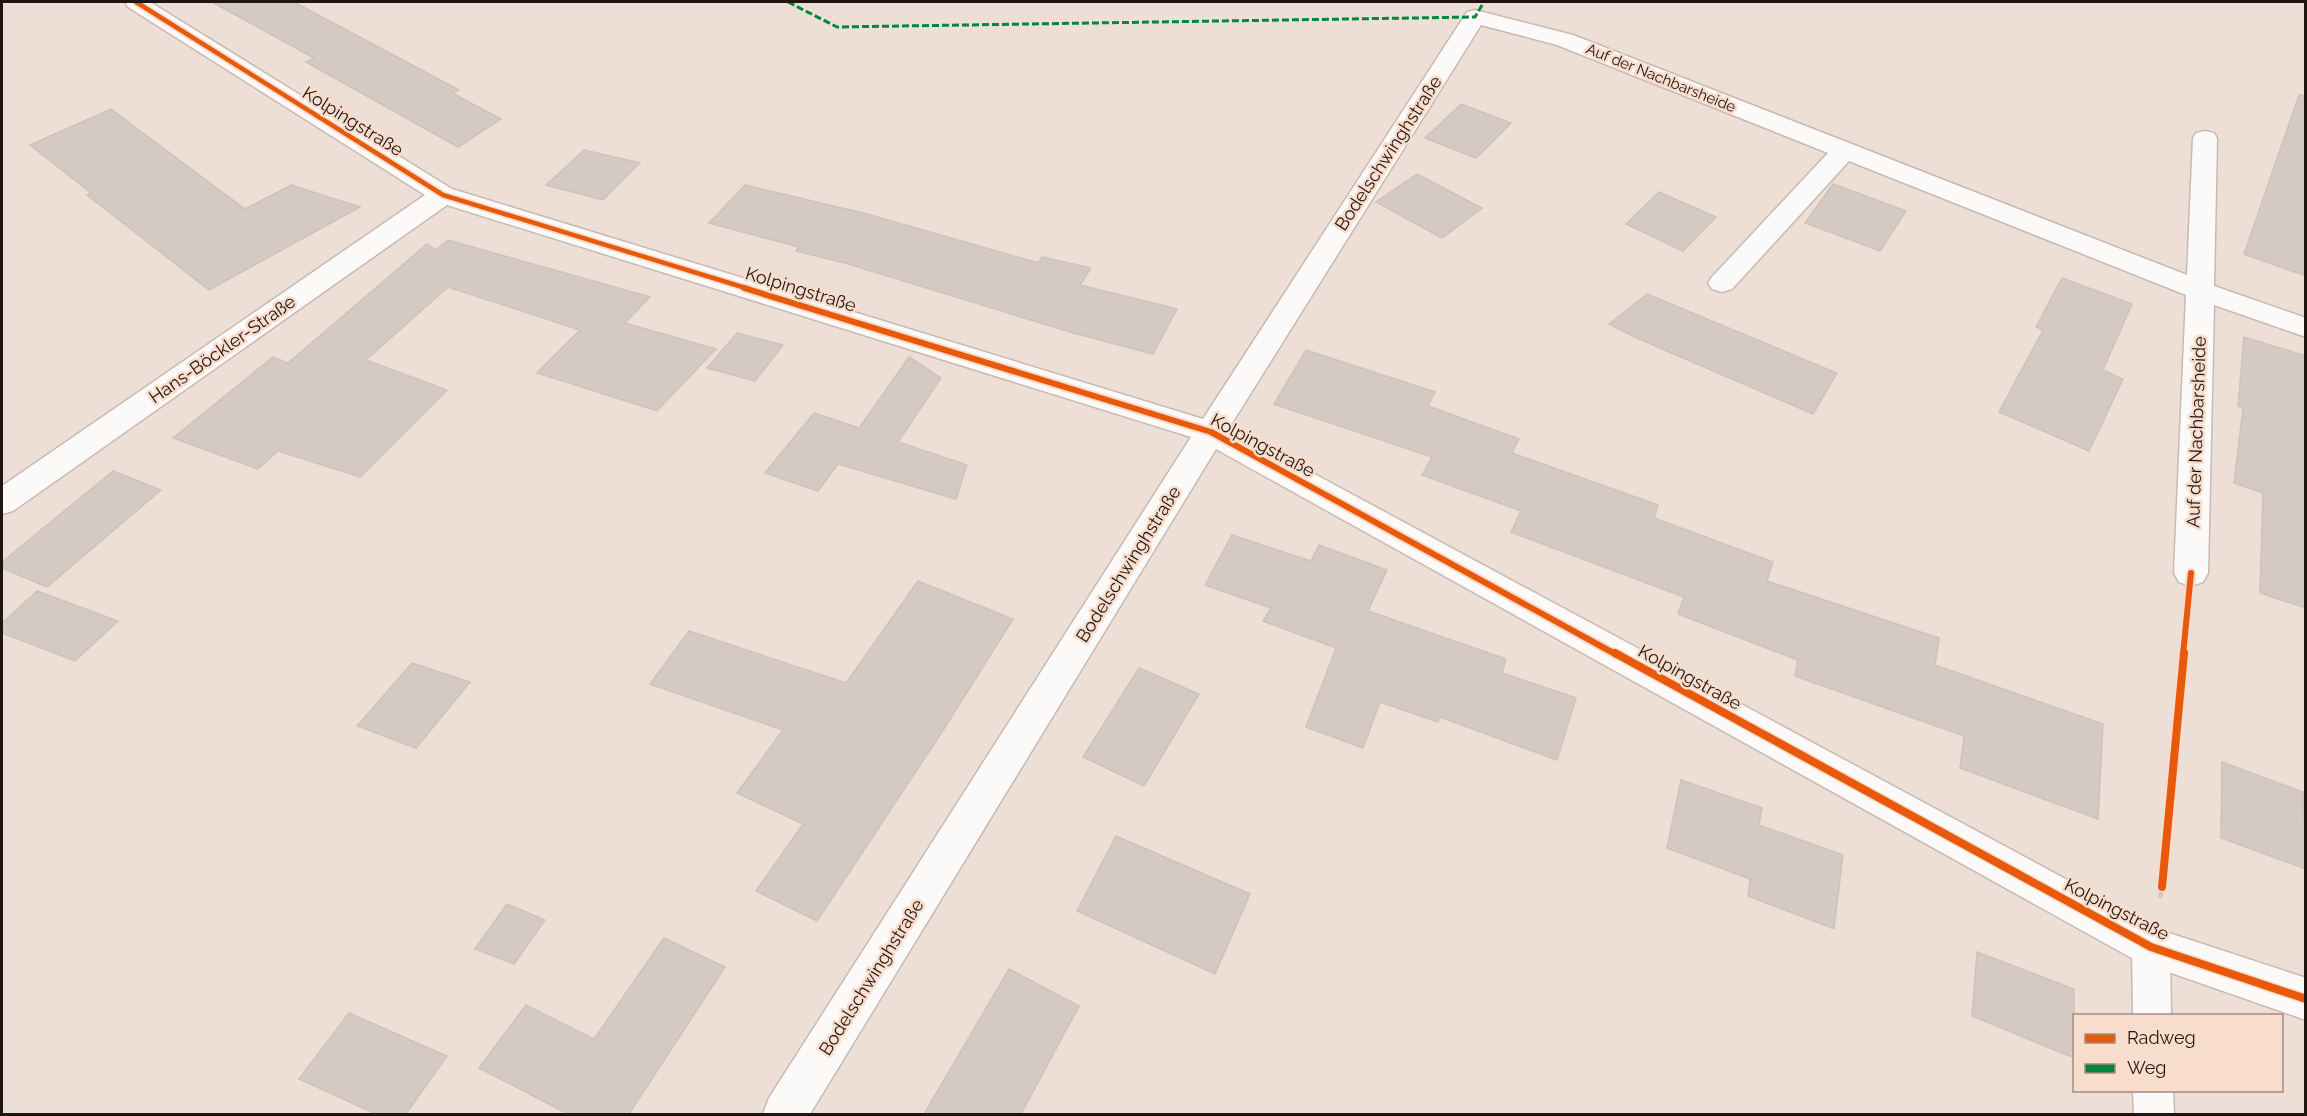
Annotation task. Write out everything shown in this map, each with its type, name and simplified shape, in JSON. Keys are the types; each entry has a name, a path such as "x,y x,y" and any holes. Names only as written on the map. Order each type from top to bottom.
{"street":[{"name":"Kolpingstraße","path":"136,2 443,195 1210,432 2151,947 2306,999"},
{"name":"Auf der Nachbarsheide","path":"1475,17 1566,40 2200,291 2306,328"},
{"name":"Bodelschwinghstraße","path":"785,1114 1210,432 1475,17"},
{"name":"Auf der Nachbarsheide","path":"2191,573 2205,138"},
{"path":"1722,283 1844,151"},
{"name":"Hans-Böckler-Straße","path":"3,498 443,195"}],"lane":[{"path":"2151,947 2152,1014"},
{"path":"2153,1092 2154,1114"}],"building":[{"path":"212,2 294,2 459,90 452,93 501,119 458,147 306,62 314,58"},
{"path":"2299,95 2306,96 2306,276 2244,254"},
{"path":"1461,104 1511,123 1476,158 1425,138"},
{"path":"111,109 245,209 291,185 360,207 209,290 87,195 91,193 30,145"},
{"path":"584,150 640,163 603,200 546,185"},
{"path":"1417,174 1482,208 1442,238 1376,202"},
{"path":"1833,184 1906,211 1880,251 1805,223"},
{"path":"745,185 867,214 1038,263 1042,257 1091,268 1080,285 1177,309 1153,354 1070,332 845,263 796,251 799,247 709,223"},
{"path":"1659,192 1716,217 1683,251 1626,224"},
{"path":"448,240 650,297 625,323 716,349 657,411 537,373 580,330 448,287 366,360 447,390 360,477 278,451 258,469 173,438 273,357 288,363 427,244 436,250"},
{"path":"2062,278 2132,304 2103,370 2123,379 2089,451 1999,412 2043,330 2036,327"},
{"path":"1647,294 1837,373 1813,414 1609,324"},
{"path":"737,333 783,345 755,381 707,368"},
{"path":"2244,337 2306,356 2306,608 2260,593 2263,493 2234,483 2243,408 2238,406"},
{"path":"1306,350 1435,392 1428,406 1519,439 1512,453 1658,505 1654,518 1773,562 1767,581 1939,638 1935,665 2103,724 2098,819 1960,768 1964,736 1795,676 1798,660 1678,614 1684,597 1511,532 1521,511 1422,475 1432,457 1274,404"},
{"path":"909,357 941,378 898,442 967,465 956,499 838,464 818,491 765,473 814,413 859,428"},
{"path":"113,471 161,490 47,587 2,568 2,562"},
{"path":"1232,535 1311,561 1319,545 1387,570 1368,611 1506,659 1502,673 1576,698 1557,760 1440,717 1438,722 1380,702 1363,748 1306,727 1336,648 1263,621 1271,608 1205,585"},
{"path":"918,581 1013,619 942,732 817,921 756,891 803,824 737,793 783,730 650,684 689,631 846,683"},
{"path":"37,591 118,621 75,661 2,633 2,623"},
{"path":"412,663 470,682 416,748 357,726"},
{"path":"1139,668 1199,694 1144,786 1083,757"},
{"path":"2222,762 2303,792 2306,869 2221,838"},
{"path":"1681,780 1762,808 1759,825 1843,855 1834,929 1748,896 1750,879 1667,848"},
{"path":"1116,836 1250,894 1215,974 1077,911"},
{"path":"507,904 545,920 514,964 475,949"},
{"path":"664,938 725,967 629,1114 568,1114 479,1068 526,1005 594,1039"},
{"path":"1977,952 2074,989 2073,1058 1972,1016"},
{"path":"1009,969 1079,1006 1021,1114 924,1114"},
{"path":"349,1013 447,1056 406,1114 376,1114 299,1079"}],"marked path":[{"path":"788,2 837,27 1475,17 1484,2"}],"cycle path":[{"path":"136,2 443,195 1211,432 2151,947 2306,999"},
{"path":"2162,887 2191,573"}]}
